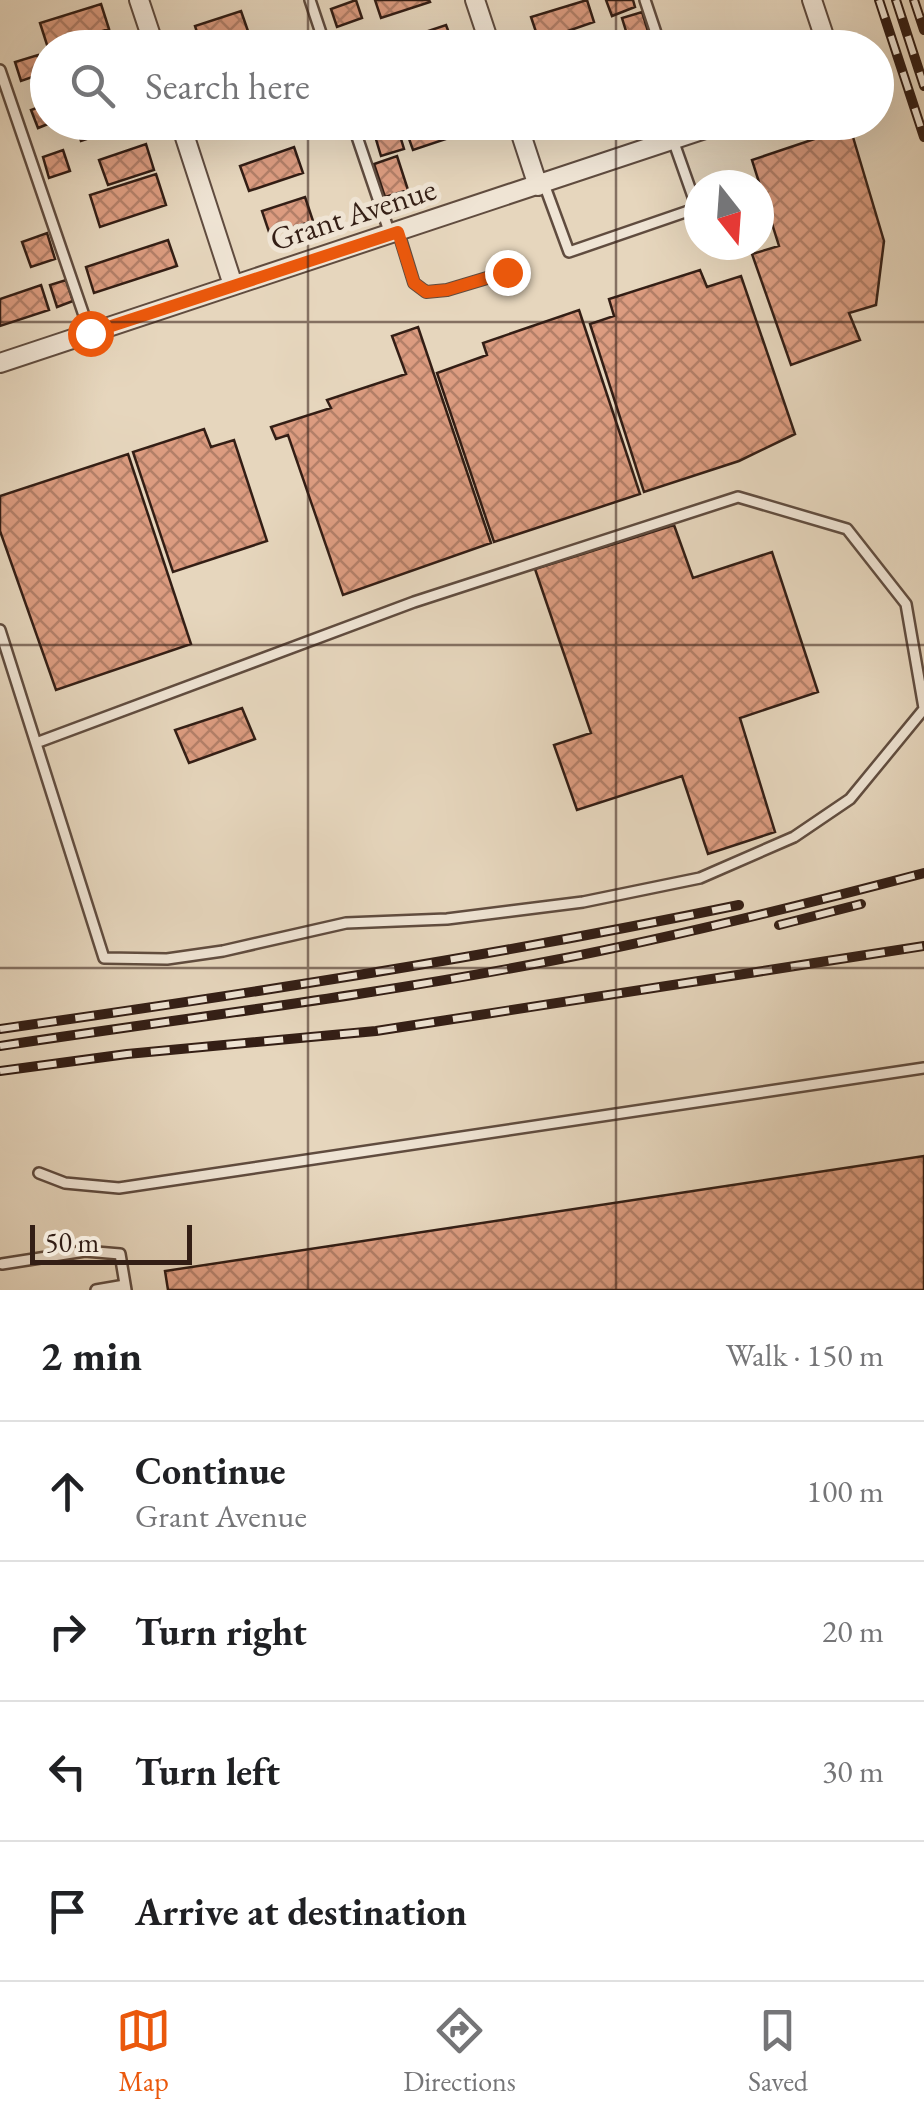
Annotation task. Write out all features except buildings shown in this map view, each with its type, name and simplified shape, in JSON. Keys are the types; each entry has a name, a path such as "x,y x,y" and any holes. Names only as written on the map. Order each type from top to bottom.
{"street":[{"path":"139,0 149,30"},
{"path":"475,0 485,30"},
{"path":"812,0 822,30"},
{"path":"186,140 234,285"},
{"path":"524,140 541,185"},
{"name":"Grant Avenue","path":"0,363 541,185 662,140"}],"lane":[{"path":"310,0 320,30"},
{"path":"645,0 655,30"},
{"path":"0,70 90,333"},
{"path":"359,140 414,283 426,292 447,290 507,272"},
{"path":"541,185 569,252 697,208 684,140"},
{"path":"0,630 104,958 166,959 224,951 346,923 447,919 583,902 700,878 794,837 850,800 924,708 906,604 847,529 738,497 414,602 36,743"},
{"path":"39,1173 64,1182 119,1188 924,1068"},
{"path":"2,1264 85,1251 120,1254 126,1288 96,1290"}],"railway":[{"path":"879,0 889,30"},
{"path":"896,0 924,86"},
{"path":"914,0 924,30"},
{"path":"894,46 924,137"},
{"path":"0,1046 486,973 648,941 924,873"},
{"path":"779,925 861,904"},
{"path":"0,1029 371,973 739,905"},
{"path":"0,1071 127,1054 376,1031 924,946"}],"route":[{"path":"90,333 398,232 414,283 426,292 447,290 507,272"}]}
